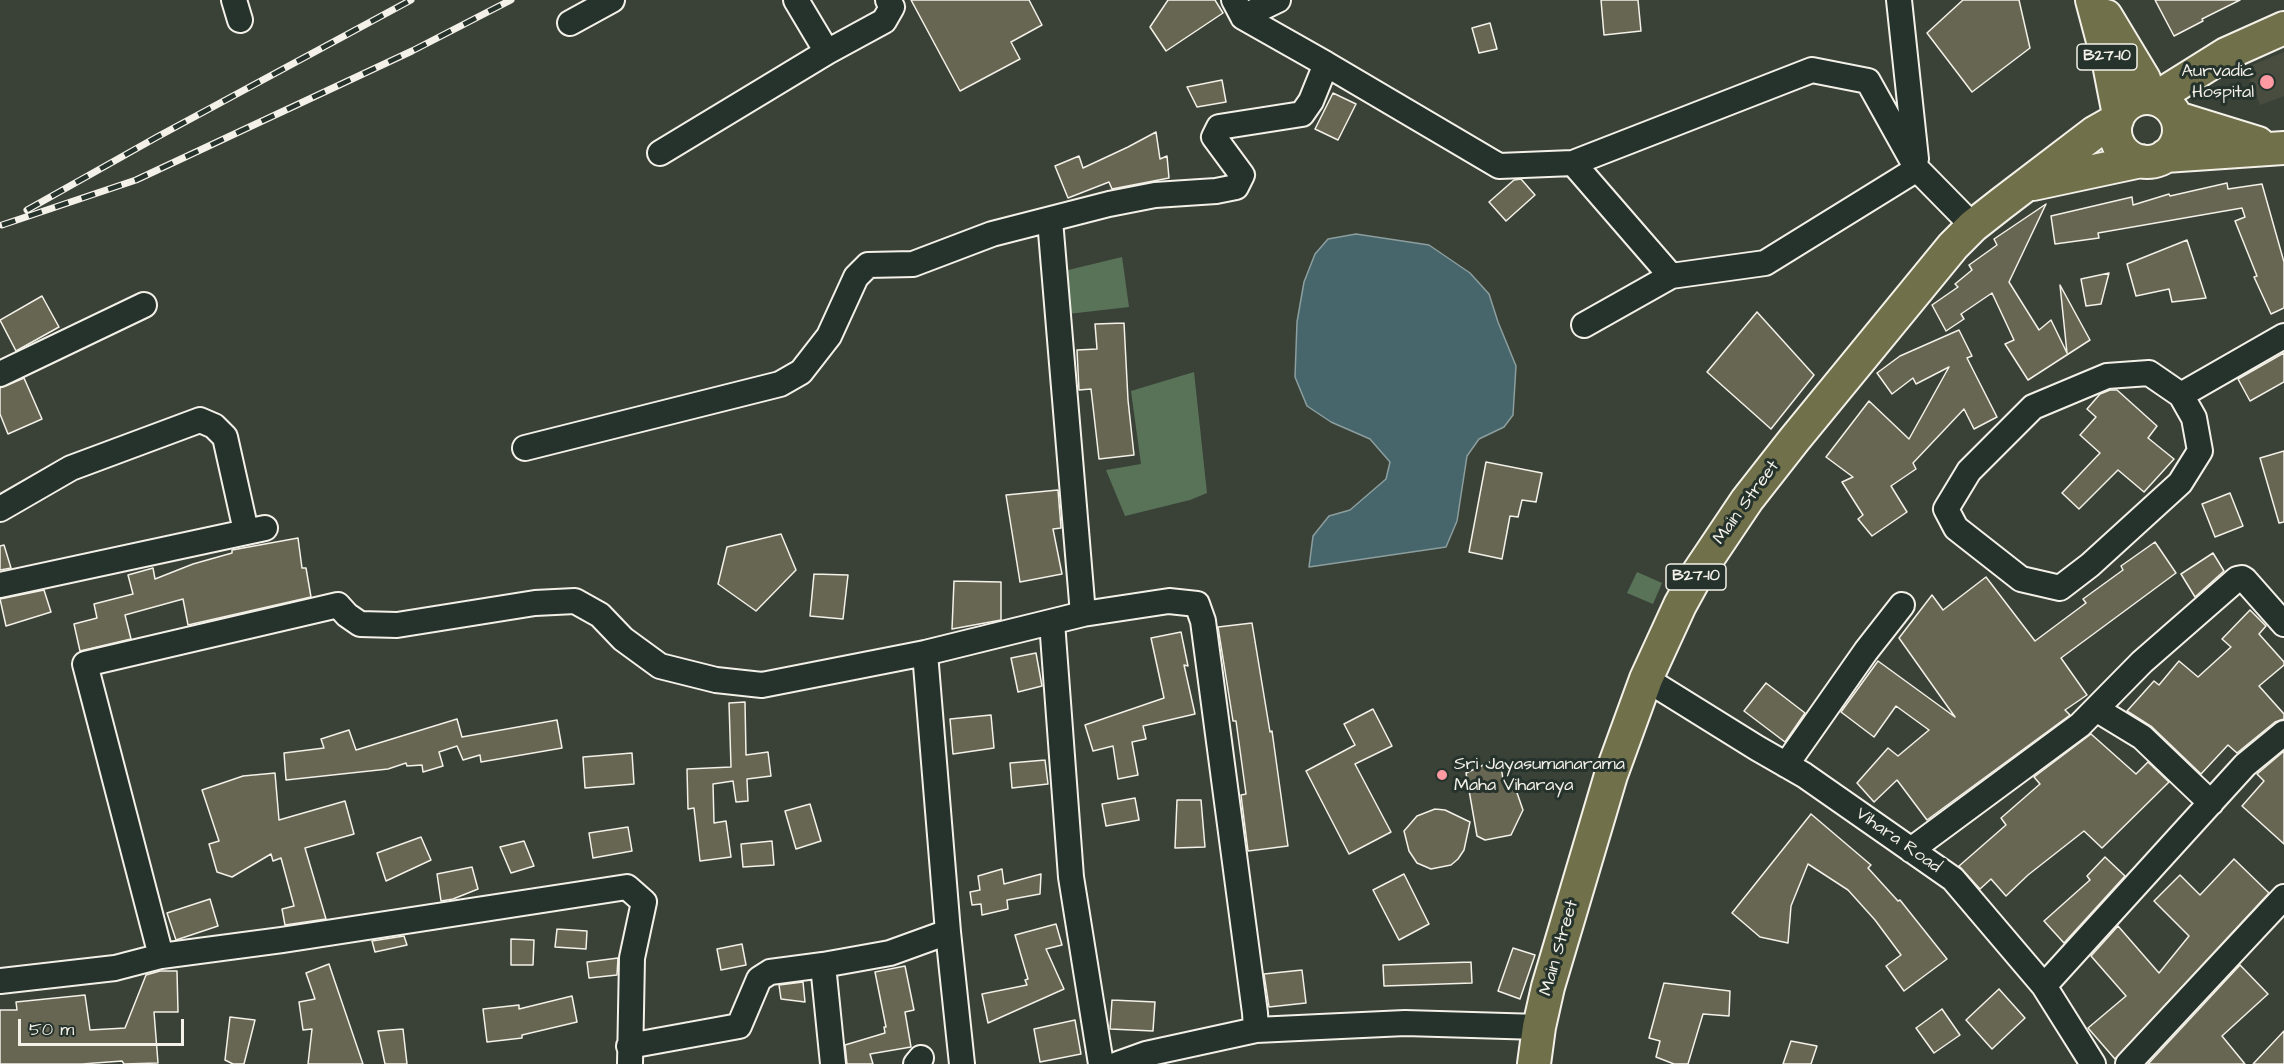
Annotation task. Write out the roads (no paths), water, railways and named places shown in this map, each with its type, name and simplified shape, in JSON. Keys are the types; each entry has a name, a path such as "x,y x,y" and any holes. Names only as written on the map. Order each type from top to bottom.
{"main road":[{"name":"B27-10","path":"2094,0 2164,107"},
{"name":"B27-10","path":"2094,0 2109,64 2118,118"},
{"path":"2164,107 2226,54 2284,28"},
{"path":"2164,107 2178,135 2171,151 2153,159 2125,153 2119,146 2115,129 2118,118 2132,102 2164,107 2282,155"},
{"name":"Main Street","path":"1534,1064 1548,987 1598,818 1646,679 1680,605 1719,540 1747,500 1953,246 1973,226 2094,133 2118,118"},
{"name":"Main Street","path":"2026,185 2153,159 2282,155"}],"street":[{"path":"570,23 612,0"},
{"path":"795,0 827,52"},
{"path":"660,153 827,52 884,21 892,7 888,0"},
{"path":"1238,8 1278,0"},
{"path":"1899,0 1917,169"},
{"path":"1238,8 1326,64 1499,166 1573,163 1812,70 1868,81 1917,169 1973,226"},
{"path":"525,448 780,384 801,372 829,336 856,277 868,265 913,264 992,234 1109,204 1155,195 1216,191 1236,187 1242,175 1214,137 1219,128 1302,114 1311,101 1326,64"},
{"path":"1573,163 1671,276"},
{"path":"1584,325 1671,276 1766,263 1917,169"},
{"path":"1050,220 1083,614"},
{"path":"0,374 144,305"},
{"path":"2181,395 2284,336"},
{"path":"2149,373 2181,395 2194,418 2200,451 2180,483 2090,565 2060,588 2020,579 1956,528 1946,509 1969,471 2033,407 2107,376 2149,373"},
{"path":"0,509 71,468 200,420 214,426 225,437 255,530 0,585"},
{"path":"1911,850 2080,725 2142,662 2237,579 2245,580 2284,624"},
{"path":"161,956 85,664 338,605 346,615 360,624 397,625 535,603 575,601 600,615 623,639 660,666 716,680 762,685 925,653 1083,614 1169,601 1197,604 1205,633 1256,1030"},
{"path":"1786,765 1866,651 1902,605"},
{"path":"1052,622 1071,877 1101,1064"},
{"path":"925,653 948,932 962,1064"},
{"name":"Vihara Road","path":"1646,679 1804,775 1953,879 2044,986 2093,1064"},
{"path":"2096,709 2142,738 2211,803"},
{"path":"2044,986 2245,765 2284,733"},
{"path":"0,981 115,968 161,956 304,937 627,887 644,902 632,958 629,1055 739,1026 759,979 770,972 823,965 890,952 948,932"},
{"path":"2128,1064 2284,897"},
{"path":"823,965 833,1064"},
{"path":"1118,1064 1146,1054 1256,1030 1406,1023 1539,1028"}],"water":[{"path":"1356,234 1429,245 1470,273 1489,294 1516,366 1513,415 1504,427 1479,439 1467,456 1457,521 1446,547 1309,567 1313,536 1329,516 1350,510 1386,479 1390,462 1370,439 1331,422 1307,406 1295,377 1297,322 1304,282 1315,254 1328,239"}],"railway":[{"path":"27,210 411,0"},
{"path":"2,225 136,180 412,51 511,0"}],"place":[{"name":"Aurvadic Hospital","path":"2267,82"},
{"name":"Sri Jayasumanarama Maha Viharaya","path":"1442,775"}]}
